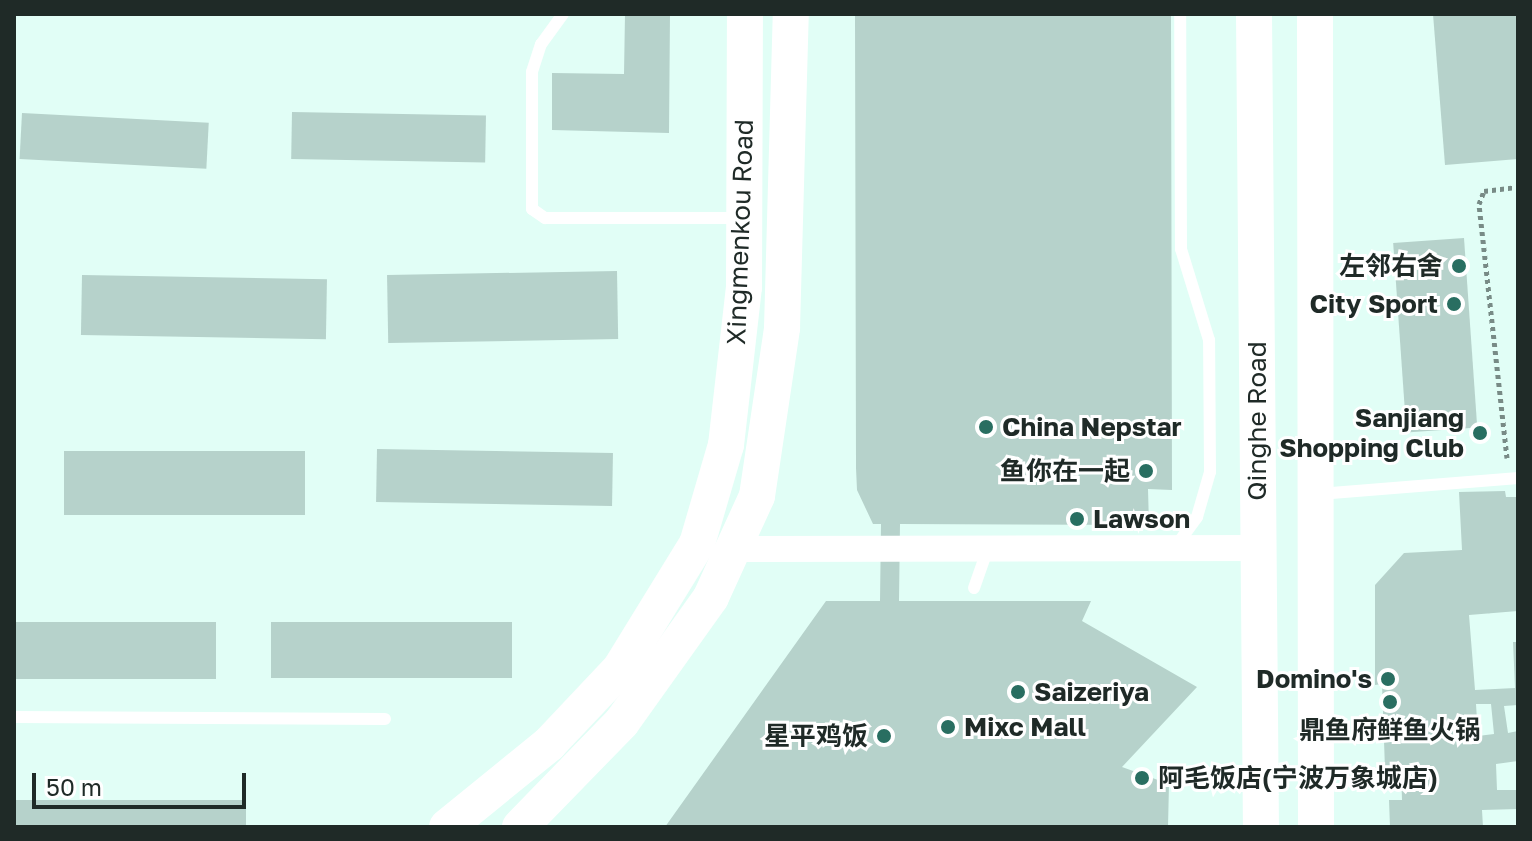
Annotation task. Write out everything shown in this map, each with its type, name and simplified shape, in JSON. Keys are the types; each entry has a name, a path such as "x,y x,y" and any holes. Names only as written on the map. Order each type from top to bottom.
{"street":[{"name":"Xingmenkou Road","path":"447,827 549,744 620,669 697,544 726,445 744,287 745,14"},
{"name":"Xingmenkou Road","path":"520,827 622,722 711,597 757,496 782,328 791,14"},
{"name":"Qinghe Road","path":"1254,14 1261,827"},
{"path":"1315,14 1316,827"},
{"path":"733,549 1258,548"}],"lane":[{"path":"563,14 541,44 532,72 532,209 545,218 744,218"},
{"path":"1174,548 1197,517 1210,472 1209,340 1181,249 1180,14"},
{"path":"1316,494 1518,478"},
{"path":"974,588 988,548"},
{"path":"14,717 385,719"}],"path":[{"path":"1507,458 1479,204 1484,191 1518,187"}],"building":[{"path":"625,14 670,14 669,133 552,130 552,73 624,74"},
{"path":"855,14 1171,14 1172,490 1148,489 1149,525 900,524 899,601 1091,601 1082,621 1197,687 1122,767 1169,784 1168,827 665,827 826,601 880,601 881,524 873,524 857,490 856,468"},
{"path":"1433,14 1518,14 1518,159 1445,165"},
{"path":"292,112 486,115 485,162 291,159"},
{"path":"22,113 209,123 206,169 20,159"},
{"path":"1464,238 1477,428 1406,432 1393,243"},
{"path":"617,271 618,339 388,343 387,275"},
{"path":"82,275 327,279 326,339 81,335"},
{"path":"377,449 613,453 612,506 376,502"},
{"path":"64,451 305,451 305,515 64,515"},
{"path":"1505,491 1506,497 1518,497 1518,611 1469,615 1475,690 1515,688 1513,642 1518,642 1518,705 1504,706 1508,733 1518,731 1518,761 1496,764 1497,790 1518,790 1518,809 1482,810 1483,827 1390,827 1389,800 1402,800 1401,770 1385,769 1382,684 1375,685 1375,585 1404,553 1462,550 1459,492","holes":["1476,704 1491,704 1494,734 1478,736"]},
{"path":"14,622 216,622 216,679 14,679"},
{"path":"271,622 512,622 512,678 271,678"},
{"path":"14,800 246,800 246,827 14,827"}],"place":[{"name":"左邻右舍","path":"1459,266"},
{"name":"City Sport","path":"1454,304"},
{"name":"China Nepstar","path":"986,427"},
{"name":"Sanjiang Shopping Club","path":"1480,433"},
{"name":"鱼你在一起","path":"1146,471"},
{"name":"Lawson","path":"1077,519"},
{"name":"Domino's","path":"1388,679"},
{"name":"Saizeriya","path":"1018,692"},
{"name":"鼎鱼府鲜鱼火锅","path":"1390,702"},
{"name":"Mixc Mall","path":"948,727"},
{"name":"星平鸡饭","path":"884,736"},
{"name":"阿毛饭店(宁波万象城店)","path":"1142,778"}]}
